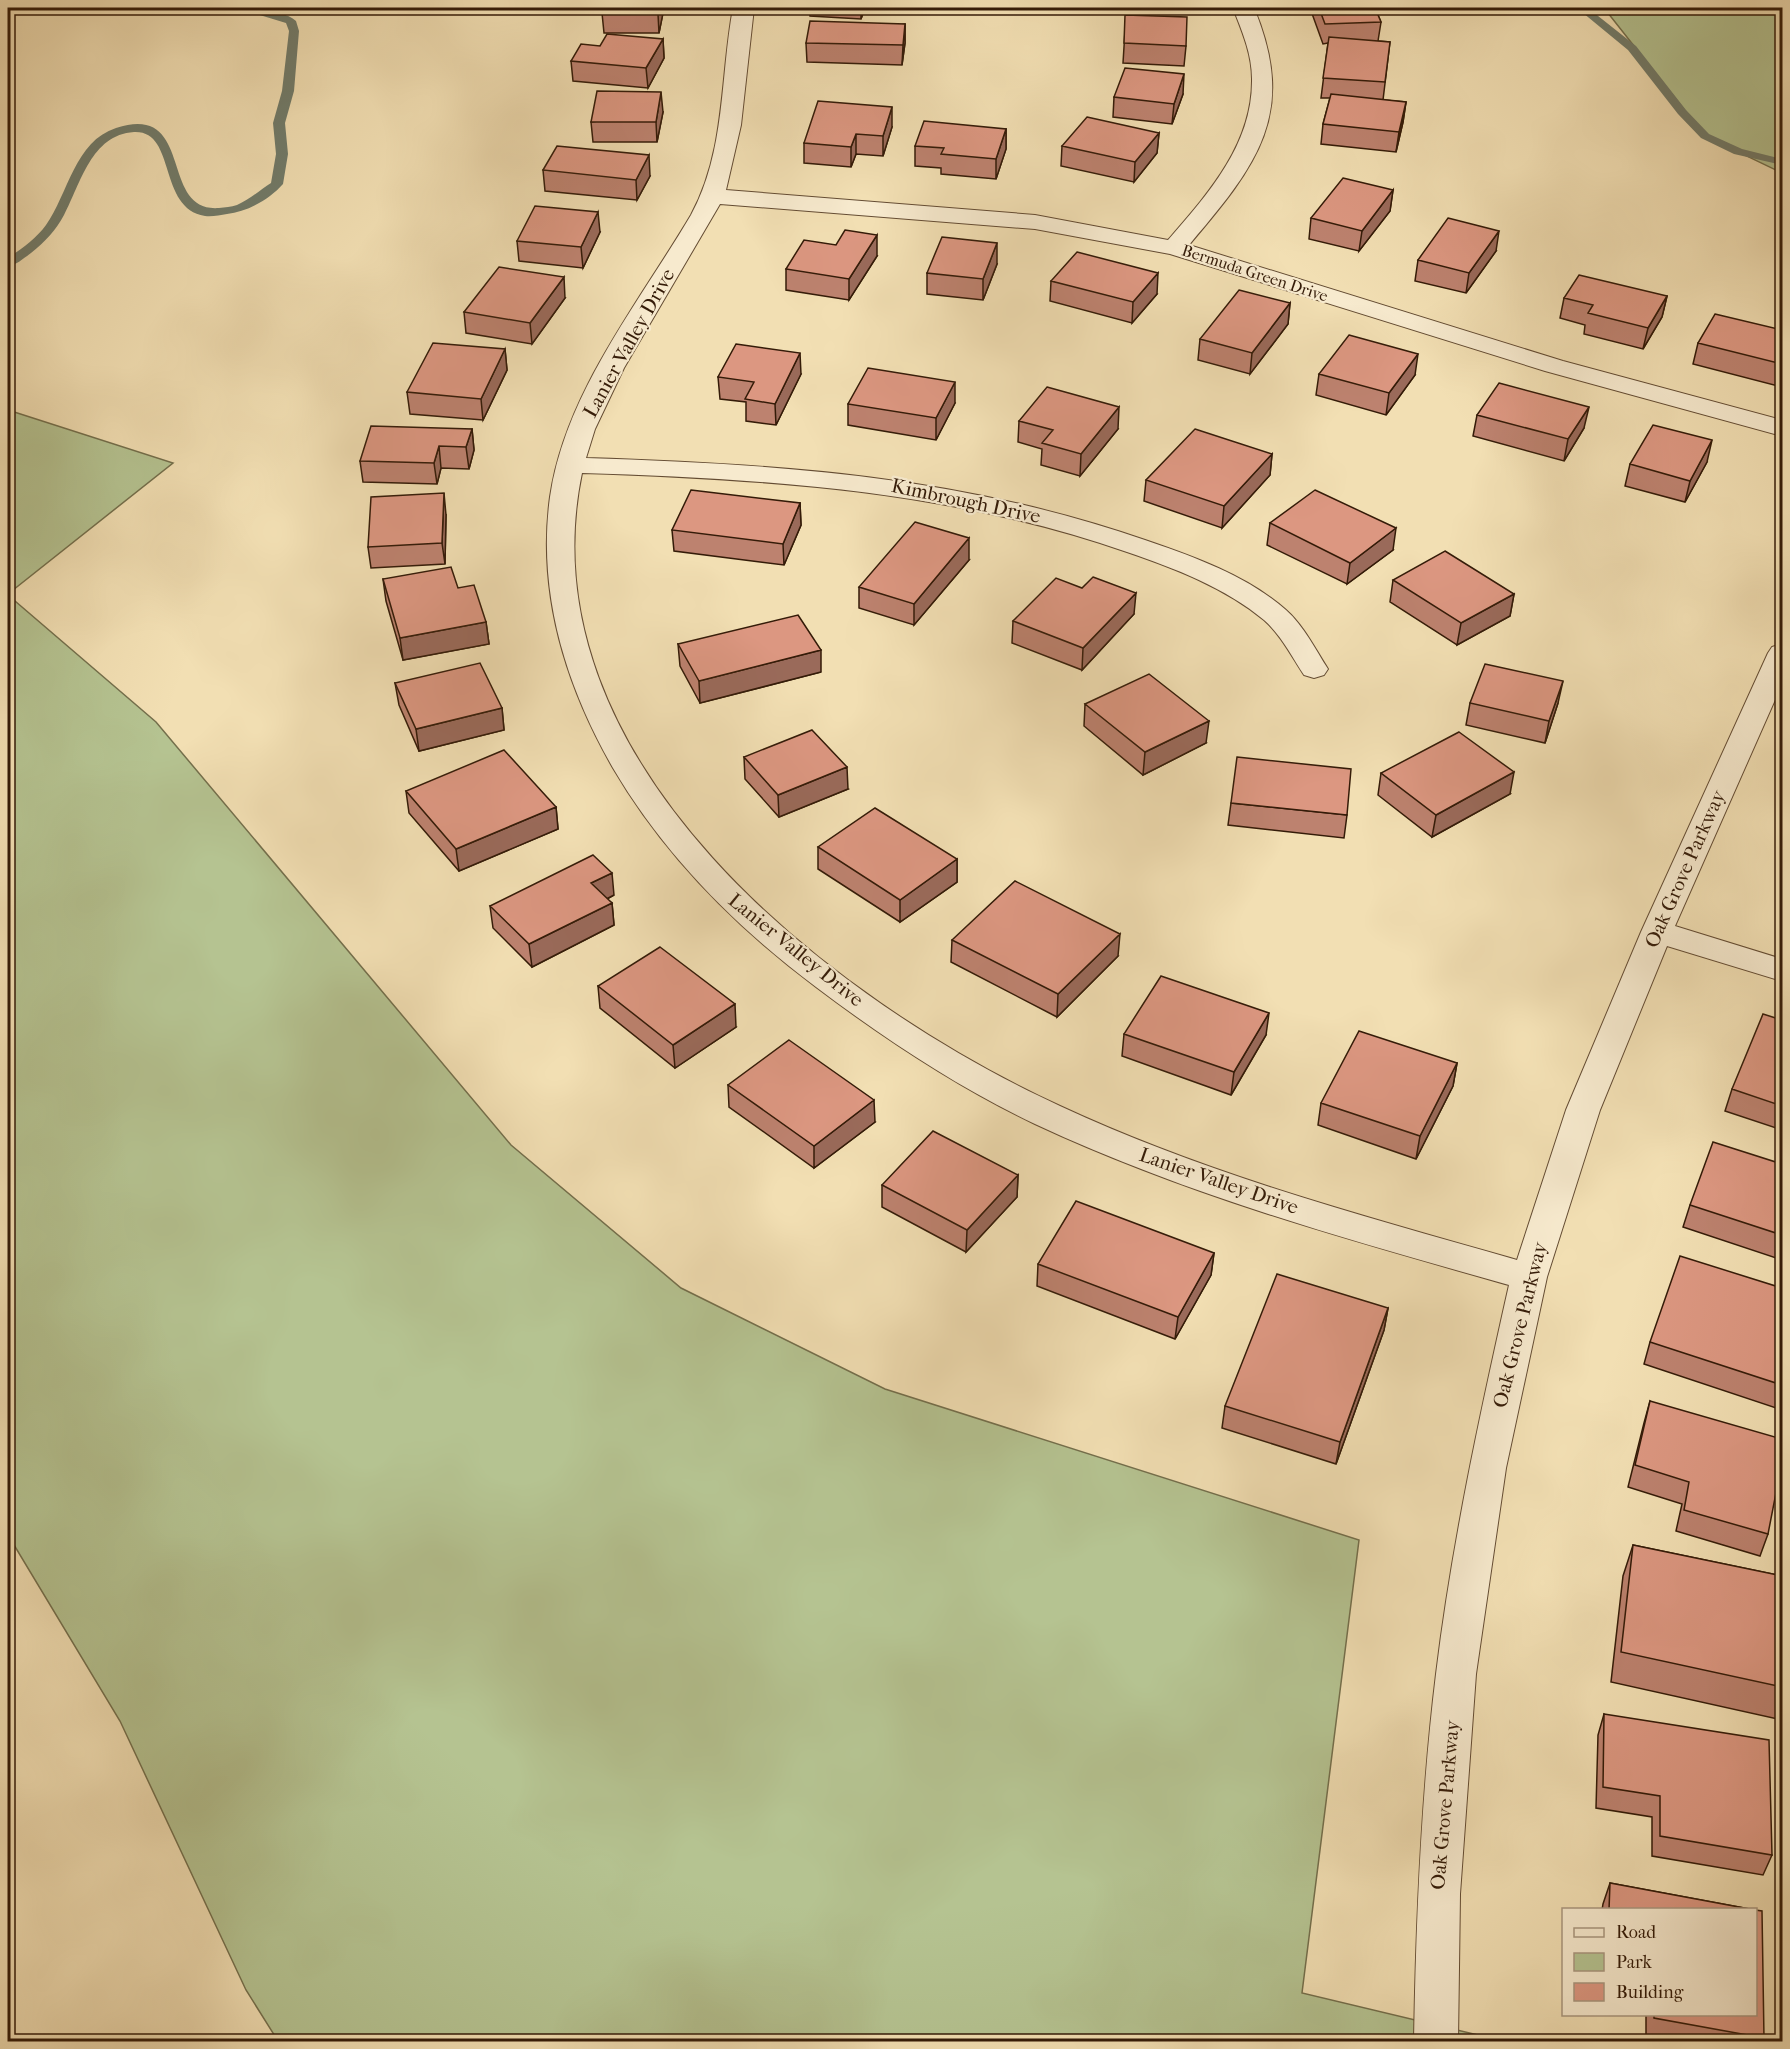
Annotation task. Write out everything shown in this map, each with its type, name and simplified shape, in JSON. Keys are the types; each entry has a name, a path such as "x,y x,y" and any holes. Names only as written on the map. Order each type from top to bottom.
{"street":[{"name":"Lanier Valley Drive","path":"743,8 726,148 712,196 608,371 585,420 570,465 564,497 563,587 575,653 590,697 615,747 659,816 697,864 748,916 813,969 899,1031 1047,1114 1134,1152 1243,1192 1529,1277"},
{"path":"1174,248 1232,177 1250,145 1261,113 1265,86 1262,58 1244,8"},
{"name":"Bermuda Green Drive","path":"712,196 981,216 1046,224 1174,248 1554,366 1782,428"},
{"name":"Kimbrough Drive","path":"570,465 744,470 832,477 940,492 1029,512 1119,539 1239,591 1276,615 1314,669"},
{"name":"Oak Grove Parkway","path":"1436,2042 1438,1894 1456,1674 1487,1468 1529,1277 1583,1110 1657,932 1782,653"},
{"path":"1657,932 1782,970"}],"green space":[{"path":"1604,8 1782,8 1782,173 1705,136"},
{"path":"8,410 173,463 8,594"},
{"path":"8,595 156,722 511,1145 681,1288 885,1389 1359,1540 1302,1993 1503,2041 278,2041 246,1990 120,1721 8,1535"}],"building":[{"path":"603,8 659,8 658,14 602,13"},
{"path":"1319,8 1375,8 1381,22 1325,24"},
{"path":"1125,15 1187,17 1186,46 1124,43"},
{"path":"810,21 905,24 903,45 806,43"},
{"path":"607,34 663,39 646,68 571,61 581,44 600,46"},
{"path":"1329,37 1390,42 1385,82 1323,78"},
{"path":"1125,68 1184,74 1174,104 1114,97"},
{"path":"597,91 661,92 656,122 591,122"},
{"path":"1331,94 1406,102 1399,132 1323,124"},
{"path":"818,101 892,107 883,136 856,134 851,147 804,143"},
{"path":"1087,117 1159,133 1135,162 1062,146"},
{"path":"924,121 1006,129 996,159 941,154 944,148 915,146"},
{"path":"557,146 649,155 636,180 543,170"},
{"path":"1343,178 1393,190 1362,231 1311,218"},
{"path":"535,206 598,212 581,247 517,241"},
{"path":"1448,218 1499,231 1469,273 1418,260"},
{"path":"845,230 877,235 849,279 786,269 804,240 836,245"},
{"path":"942,237 997,243 983,279 927,273"},
{"path":"1077,252 1158,273 1133,302 1051,281"},
{"path":"499,267 564,277 530,323 464,312"},
{"path":"1579,275 1667,296 1648,328 1588,313 1593,305 1564,298"},
{"path":"1239,290 1290,303 1252,353 1200,339"},
{"path":"1715,314 1782,330 1782,364 1698,343"},
{"path":"1349,335 1418,354 1389,393 1319,374"},
{"path":"433,343 505,349 481,399 407,392"},
{"path":"736,344 800,353 775,404 745,399 754,382 718,377"},
{"path":"868,368 955,382 936,418 848,404"},
{"path":"1499,383 1589,407 1568,439 1477,415"},
{"path":"1047,387 1119,407 1081,454 1042,443 1053,430 1019,421"},
{"path":"1653,425 1712,440 1690,481 1630,464"},
{"path":"371,426 472,429 466,447 439,446 434,463 360,461"},
{"path":"1195,429 1272,454 1224,506 1146,480"},
{"path":"691,490 800,503 783,544 672,530"},
{"path":"1315,490 1396,528 1350,563 1270,523"},
{"path":"444,493 442,543 368,547 371,497"},
{"path":"915,522 969,538 914,604 859,587"},
{"path":"1445,551 1514,594 1461,623 1393,580"},
{"path":"451,567 458,588 474,585 486,622 400,638 383,579"},
{"path":"1093,577 1136,593 1083,648 1013,621 1056,578 1082,588"},
{"path":"798,615 821,650 699,681 678,644"},
{"path":"480,663 502,708 416,729 395,683"},
{"path":"1485,664 1563,681 1549,721 1470,703"},
{"path":"1149,674 1209,721 1145,752 1085,704"},
{"path":"812,730 847,767 778,795 744,757"},
{"path":"1459,732 1514,772 1436,815 1381,773"},
{"path":"504,750 556,807 456,849 406,791"},
{"path":"1237,757 1351,769 1347,815 1231,803"},
{"path":"875,808 957,859 900,900 818,847"},
{"path":"593,855 612,873 591,883 612,903 529,944 490,906"},
{"path":"1015,881 1120,934 1058,994 952,940"},
{"path":"660,947 735,1004 673,1045 598,986"},
{"path":"1161,976 1269,1013 1234,1072 1124,1034"},
{"path":"1763,1014 1782,1020 1782,1106 1732,1089"},
{"path":"1359,1031 1457,1063 1420,1136 1321,1103"},
{"path":"789,1040 874,1100 814,1146 728,1085"},
{"path":"933,1131 1018,1175 967,1230 882,1185"},
{"path":"1713,1142 1782,1164 1782,1235 1690,1205"},
{"path":"1076,1201 1214,1253 1178,1317 1038,1264"},
{"path":"1680,1256 1782,1288 1782,1385 1650,1342"},
{"path":"1277,1274 1388,1308 1340,1442 1225,1406"},
{"path":"1650,1401 1782,1439 1782,1462 1768,1534 1684,1510 1689,1482 1635,1465"},
{"path":"1633,1545 1782,1576 1782,1687 1621,1652"},
{"path":"1604,1714 1769,1740 1772,1855 1660,1836 1660,1796 1603,1787"},
{"path":"1610,1883 1744,1908 1609,1908"},
{"path":"1757,1910 1762,1911 1764,2038 1654,2018 1654,2016 1757,2016"}],"waterway":[{"path":"8,263 41,238 50,228 96,145 107,136 120,130 145,128 159,137 168,152 179,189 188,204 206,212 240,208 277,184 282,154 279,123 288,91 294,31 291,21 278,15 250,9 178,8"},
{"path":"1582,8 1632,48 1682,112 1705,136 1738,152 1782,162"}]}
